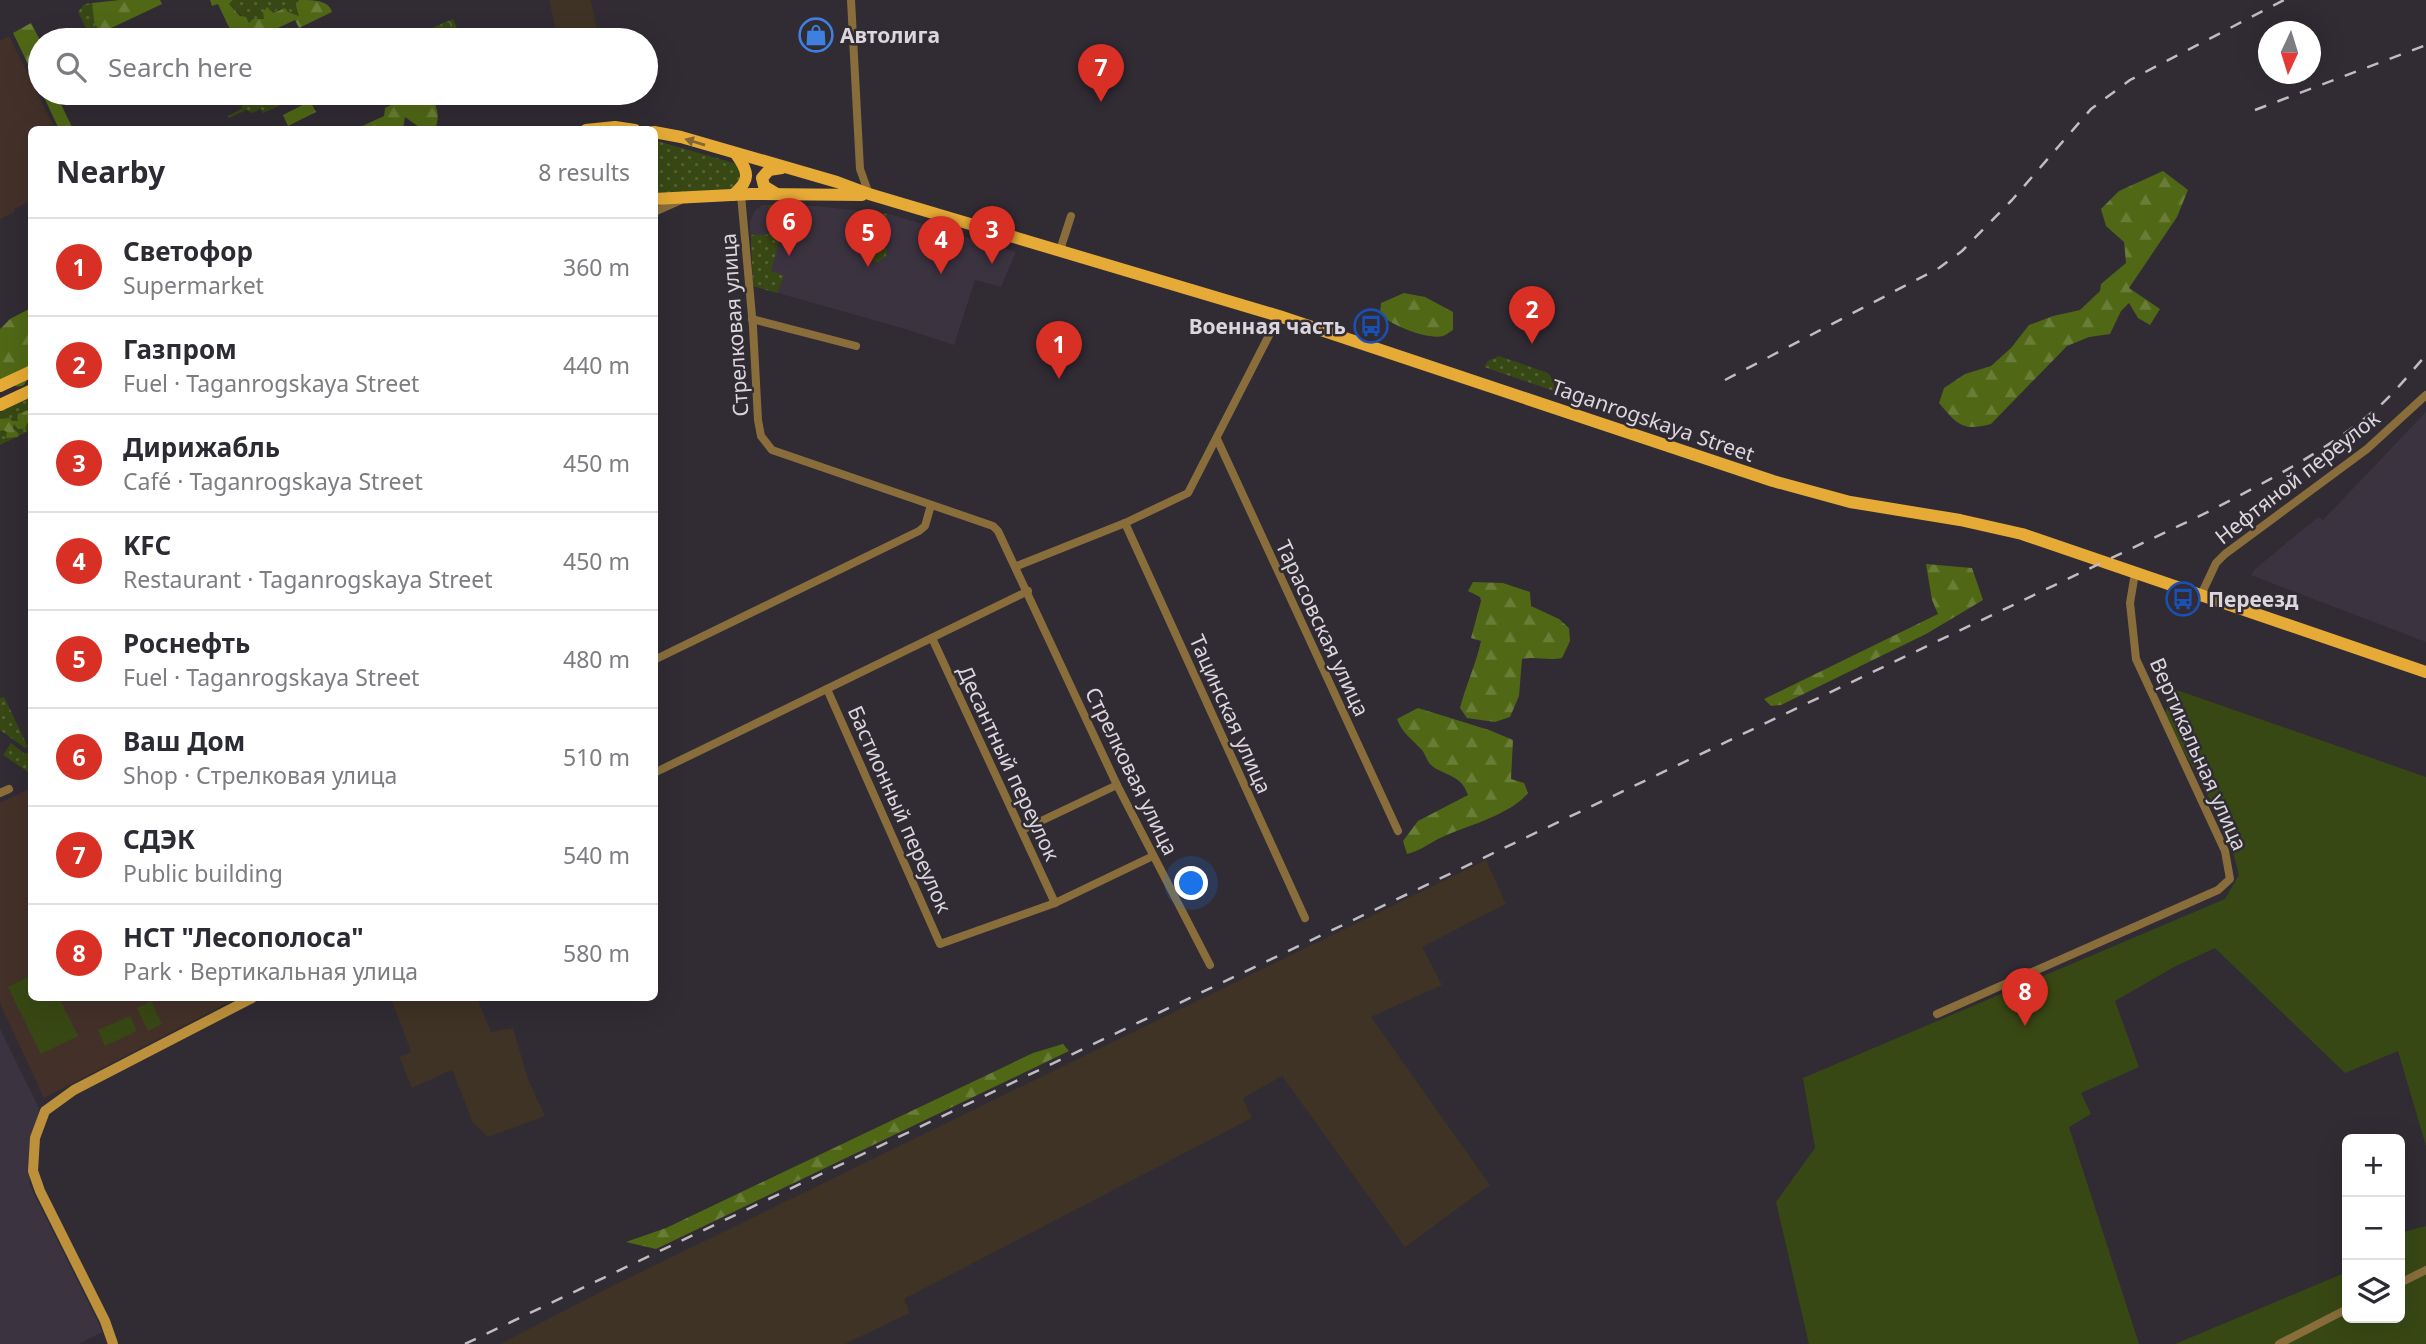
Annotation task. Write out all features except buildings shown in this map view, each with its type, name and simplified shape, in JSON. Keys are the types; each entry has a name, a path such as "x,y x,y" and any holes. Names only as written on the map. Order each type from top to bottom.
{"main road":[{"name":"Taganrogskaya Street","path":"658,133 837,182 869,194 1279,316 1773,481 1850,502 2012,531 2426,672"},
{"path":"736,154 743,164 746,177 737,195"},
{"path":"777,194 764,186 762,178 769,170 782,168"},
{"path":"658,199 869,194"},
{"path":"0,386 28,373"},
{"path":"0,405 28,392"}],"street":[{"path":"851,0 860,169 869,194"},
{"name":"Стрелковая улица","path":"737,195 752,319 761,436 772,450 993,526 998,531 1017,566 1117,785 1210,965"},
{"path":"658,210 688,197"},
{"path":"1060,250 1071,216"},
{"path":"1017,566 1125,523 1188,493 1279,316"},
{"path":"752,319 856,346"},
{"name":"Нефтяной переулок","path":"2201,595 2216,563 2225,554 2367,449 2426,395"},
{"name":"Тарасовская улица","path":"1217,439 1398,831"},
{"path":"658,658 919,531 925,526 931,505"},
{"name":"Тацинская улица","path":"1125,523 1305,918"},
{"name":"Вертикальная улица","path":"1937,1014 2218,890 2230,878 2225,851 2144,680 2137,659 2130,603 2135,573"},
{"path":"658,771 1028,591"},
{"name":"Десантный переулок","path":"932,638 1055,903"},
{"name":"Бастионный переулок","path":"827,689 940,944 1055,903"},
{"path":"1022,830 1117,785"},
{"path":"1055,903 1153,856"},
{"path":"113,1344 105,1321 40,1191 33,1171 35,1138 45,1111 74,1090 246,1001"},
{"path":"2405,1280 2426,1270"},
{"path":"2279,1344 2342,1312"}],"shaded area":[{"path":"549,0 591,0 597,28 555,28"},
{"path":"9,36 28,74 28,105 43,105 54,126 28,126 28,202 0,219 0,40"},
{"path":"762,205 815,206 889,214 1016,252 1001,287 975,280 954,345 753,286 750,221"},
{"path":"2426,412 2426,642 2251,575 2318,517 2323,520"},
{"path":"28,789 28,1001 231,1001 44,1098 0,1003 0,803"},
{"path":"1486,860 1506,904 1422,947 1442,985 1371,1017 1490,1185 1405,1247 1282,1076 1243,1098 1252,1118 904,1299 910,1313 845,1344 500,1344 612,1286"},
{"path":"392,1001 478,1001 491,1032 513,1028 528,1079 545,1116 488,1137 473,1123 452,1070 412,1088 399,1057 411,1052"},
{"path":"0,1029 39,1108 29,1184 103,1332 78,1344 0,1344"}],"green space":[{"path":"160,0 162,4 111,28 97,28 92,3"},
{"path":"210,0 233,0 229,4 240,16 246,17 249,23 253,19 264,19 263,12 267,7 273,13 285,8 299,16 296,6 299,0 324,3 332,12 299,28 295,20 278,28 229,28 218,4 212,6"},
{"path":"233,0 299,0 299,16 279,9 264,19 249,23 229,4"},
{"path":"92,3 98,28 86,28 78,12 84,4"},
{"path":"453,19 457,28 432,28"},
{"path":"31,23 34,28 28,28 28,64 13,33"},
{"path":"48,105 61,105 72,126 58,126"},
{"path":"243,105 266,105 268,108 281,105 263,113 260,109 253,113 246,110 229,118 228,116 241,109"},
{"path":"302,105 312,105 316,112 288,126 283,115"},
{"path":"391,105 435,105 437,124 418,126 405,117 404,126 362,126 384,116 385,108"},
{"path":"658,141 737,164 742,170 737,189 658,194"},
{"path":"2163,171 2188,190 2177,217 2129,288 2160,309 2150,325 2138,318 2129,303 2121,311 2110,334 2089,337 2067,346 1991,424 1973,427 1956,421 1939,403 1944,388 1965,374 1991,366 2011,348 2029,325 2080,310 2100,291 2101,284 2126,263 2124,242 2106,226 2101,209 2119,191"},
{"path":"768,205 794,206 794,219 770,218"},
{"path":"856,211 887,214 888,226 879,232 863,230 857,220"},
{"path":"781,234 771,271 784,276 777,293 753,286 751,235"},
{"path":"866,245 883,245 887,250 886,256 878,262 866,259 861,249"},
{"path":"1404,293 1425,297 1453,312 1453,330 1443,336 1428,336 1401,327 1380,315 1381,303"},
{"path":"28,310 28,377 22,386 0,381 0,329 10,319"},
{"path":"1499,356 1548,373 1554,382 1554,391 1484,367 1488,361"},
{"path":"28,398 28,431 0,445 0,412"},
{"path":"28,410 25,429 18,429 14,424 13,428 19,434 18,437 6,438 7,432 0,431 0,419 19,421 18,414"},
{"path":"1926,564 1972,568 1983,600 1926,634 1781,705 1771,706 1764,699 1938,614 1932,600"},
{"path":"1473,582 1503,583 1530,592 1531,606 1559,619 1569,628 1570,641 1562,658 1522,659 1519,696 1510,717 1495,722 1467,718 1460,708 1481,641 1471,638 1481,601 1480,597 1468,591"},
{"path":"2174,689 2426,777 2426,1146 2398,1051 2345,1073 2215,948 2174,967 2115,1001 2139,1067 2081,1093 2091,1114 2069,1127 2139,1344 1809,1344 1776,1202 1815,1148 1803,1078 2225,899 2239,875 2227,836 2164,716"},
{"path":"4,697 28,747 25,748 0,730 0,698"},
{"path":"1418,708 1513,740 1511,779 1524,783 1528,793 1510,808 1407,854 1403,841 1418,821 1468,795 1461,783 1430,764 1401,728 1397,719"},
{"path":"11,743 25,754 28,752 28,772 3,755"},
{"path":"28,977 28,1001 60,1001 78,1036 41,1054 8,987"},
{"path":"151,1001 162,1024 148,1031 137,1008"},
{"path":"130,1016 137,1031 105,1046 98,1030"},
{"path":"1063,1044 1069,1051 656,1249 626,1242 666,1228 1033,1053"},
{"path":"2426,1226 2426,1344 2175,1344 2342,1274 2342,1323 2405,1323 2405,1232"}],"railway":[{"path":"1725,380 1939,268 1962,251 2012,200 2091,109 2130,80 2284,0"},
{"path":"2255,110 2426,45"},
{"path":"465,1344 2210,511 2295,465 2356,425 2389,397 2426,355"}],"place":[{"name":"Автолига","path":"816,35"},
{"name":"СДЭК","path":"1101,102"},
{"name":"Ваш Дом","path":"789,256"},
{"name":"Дирижабль","path":"992,264"},
{"name":"Роснефть","path":"868,267"},
{"name":"KFC","path":"941,274"},
{"name":"Военная часть","path":"1371,326"},
{"name":"Газпром","path":"1532,344"},
{"name":"Светофор","path":"1059,379"},
{"name":"Переезд","path":"2183,599"},
{"name":"НСТ \"Лесополоса\"","path":"2025,1026"}]}
